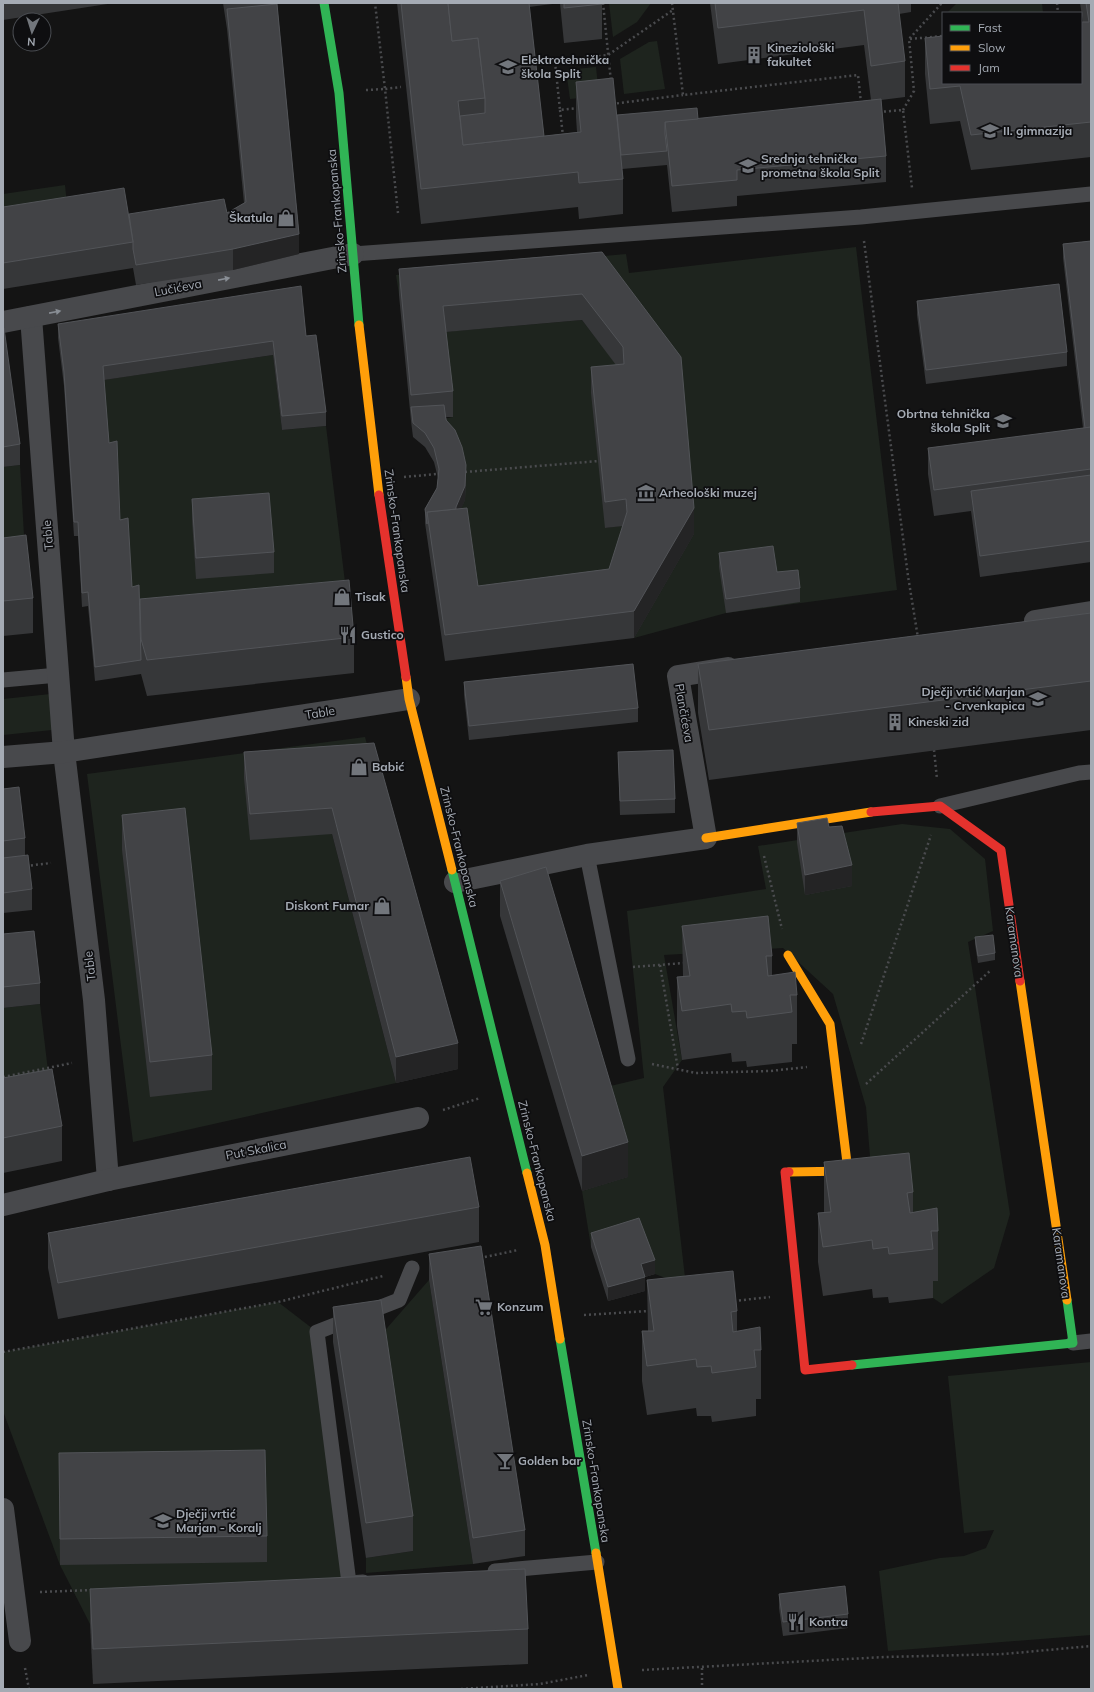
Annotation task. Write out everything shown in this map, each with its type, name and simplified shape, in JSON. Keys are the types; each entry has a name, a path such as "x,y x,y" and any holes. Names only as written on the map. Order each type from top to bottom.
{"street":[{"name":"Zrinsko-Frankopanska","path":"324,3 340,93 357,304 377,479 409,699 545,1245 618,1689"},
{"name":"Lučićeva","path":"3,322 353,254"},
{"name":"Table","path":"31,317 64,752 94,1000 108,1180"},
{"path":"1013,624 1091,612"},
{"name":"Plančićeva","path":"706,838 678,676 748,665"},
{"name":"Table","path":"3,757 64,752 409,699"},
{"path":"455,882 587,855 758,830 786,824 864,812 940,806"},
{"name":"Karamanova","path":"940,806 1001,850 1073,1343"},
{"path":"788,955 830,1024 848,1171 785,1172 805,1370 1073,1343"},
{"name":"Put Skalica","path":"3,1205 108,1180 418,1118"},
{"path":"3,1509 20,1641"}],"lane":[{"path":"353,254 861,217 914,210 1091,194"},
{"path":"3,680 58,675"},
{"path":"940,806 1078,773 1091,772"},
{"path":"587,855 628,1059"},
{"path":"380,1581 349,1583 317,1332 399,1300 412,1268"},
{"path":"1073,1343 1091,1341"},
{"path":"481,1572 597,1562"}],"path":[{"path":"375,3 398,213"},
{"path":"602,3 611,83"},
{"path":"672,3 683,95"},
{"path":"914,210 903,110 914,91 910,39 942,3"},
{"path":"544,63 608,55 673,10"},
{"path":"910,39 942,36"},
{"path":"555,62 563,141"},
{"path":"606,105 858,75 861,105"},
{"path":"340,93 400,88"},
{"path":"612,97 613,104"},
{"path":"560,110 583,108"},
{"path":"875,112 903,110"},
{"path":"861,217 871,302 920,646"},
{"path":"465,472 598,462"},
{"path":"377,479 437,474"},
{"path":"860,1049 940,806"},
{"path":"758,830 788,955"},
{"path":"25,866 77,860"},
{"path":"840,1108 1015,948"},
{"path":"610,969 690,963"},
{"path":"660,965 678,1069"},
{"path":"628,1059 696,1073 770,1071 835,1063"},
{"path":"3,1076 41,1070"},
{"path":"418,1118 507,1090"},
{"path":"478,1258 545,1245"},
{"path":"3,1352 278,1302 412,1268"},
{"path":"726,1302 797,1294"},
{"path":"557,1316 650,1311"},
{"path":"14,1592 94,1590"},
{"path":"461,1689 540,1684 615,1671 877,1657 1004,1654 1091,1646"},
{"path":"702,1667 702,1689"},
{"path":"540,1684 540,1689"}],"shaded area":[{"path":"609,3 651,3 637,22 613,37"},
{"path":"957,3 1042,3 1043,12 948,12"},
{"path":"657,41 665,89 624,94 620,59 649,42"},
{"path":"596,67 599,96 570,99 566,70"},
{"path":"65,185 69,223 3,233 3,194"},
{"path":"856,247 897,590 726,613 634,638 694,534 601,278 399,295 396,275 626,254 629,273"},
{"path":"582,320 623,373 606,528 626,525 609,595 478,612 458,535 444,419 453,417 443,332"},
{"path":"273,355 282,430 326,426 349,615 140,635 116,508 108,444 103,380"},
{"path":"20,465 26,571 3,573 3,467"},
{"path":"60,693 62,729 3,735 3,699"},
{"path":"365,737 374,769 332,834 396,1083 133,1142 87,774"},
{"path":"902,824 950,829 985,859 993,931 968,942 1010,1214 994,1268 942,1304 933,1298 931,1281 938,1281 872,1181 866,1107 833,994 783,948 664,955 682,1060 663,1087 686,1286 655,1274 639,1232 591,1247 582,1191 628,1177 602,1088 644,1078 627,911 766,889 758,846"},
{"path":"40,1004 52,1104 3,1113 3,1008"},
{"path":"429,1280 473,1564 366,1573 366,1558 413,1551 381,1335"},
{"path":"278,1302 317,1332 354,1612 90,1624 60,1565 3,1411 3,1352"},
{"path":"1091,1362 1091,1635 888,1651 879,1571 940,1558 964,1556 986,1548 994,1530 964,1533 948,1376"}],"building":[{"path":"401,3 448,3 452,41 478,38 485,98 458,101 463,145 581,132 576,82 613,78 623,179 579,183 578,172 421,189"},
{"path":"448,3 529,3 544,136 463,145 460,116 485,113 485,98 478,38 452,41"},
{"path":"564,3 602,3 602,4 564,8"},
{"path":"715,3 898,3 905,61 871,66 864,10 718,28"},
{"path":"1086,3 1091,3 1091,122 971,135 960,86 930,89 925,38 942,36 942,84 1082,84 1082,22 1089,22"},
{"path":"277,4 299,234 233,249 136,265 129,214 224,199 227,213 246,202 227,9"},
{"path":"881,99 886,156 737,170 737,180 672,186 665,122"},
{"path":"697,108 698,119 665,122 667,151 621,155 617,115"},
{"path":"124,188 133,242 3,263 3,207"},
{"path":"1091,241 1091,427 1085,428 1063,244"},
{"name":"Arheološki muzej","path":"602,252 681,357 694,508 634,611 445,635 427,512 467,508 478,586 609,569 627,512 626,499 605,502 591,367 624,364 623,347 582,294 443,306 453,391 411,395 399,269"},
{"path":"1059,284 1067,352 926,370 917,301"},
{"path":"301,286 306,336 316,335 326,412 282,416 273,341 103,366 109,443 117,441 120,520 128,518 132,587 139,585 141,660 95,667 88,592 82,593 78,522 74,522 64,372 58,324"},
{"path":"3,328 20,444 3,447"},
{"path":"444,405 446,420 455,430 462,447 466,465 465,486 456,509 427,512 427,524 425,509 437,488 439,469 434,448 425,433 413,423 411,407"},
{"path":"1091,427 1091,469 934,490 928,448"},
{"path":"1091,475 1091,541 980,556 971,491"},
{"path":"269,493 274,552 196,558 192,499"},
{"path":"26,535 33,598 3,601 3,538"},
{"path":"773,546 777,572 798,570 800,588 726,599 719,553"},
{"path":"349,580 354,637 147,660 141,639 140,599"},
{"path":"1091,613 1091,681 709,730 698,664"},
{"path":"633,664 638,708 469,726 464,682"},
{"path":"374,743 458,1043 396,1057 332,808 250,814 244,752"},
{"path":"673,750 675,799 620,801 618,752"},
{"path":"19,787 25,838 3,841 3,789"},
{"path":"185,808 212,1055 150,1062 122,815"},
{"path":"827,818 829,827 842,826 852,865 805,875 797,823"},
{"path":"28,855 32,889 3,893 3,858"},
{"path":"546,867 628,1142 582,1156 500,881"},
{"path":"768,916 772,956 766,956 768,976 795,972 797,995 790,995 792,1012 747,1018 746,1011 732,1012 731,1004 682,1011 677,977 690,976 682,926"},
{"path":"34,931 40,983 3,987 3,934"},
{"path":"993,935 995,953 978,956 975,937"},
{"path":"52,1069 62,1126 3,1138 3,1078"},
{"path":"909,1153 913,1192 907,1193 910,1213 937,1208 938,1231 931,1231 933,1249 889,1254 888,1247 873,1249 872,1240 823,1247 818,1213 831,1212 824,1162"},
{"path":"470,1157 479,1207 58,1283 48,1233"},
{"path":"639,1218 655,1260 641,1264 645,1277 608,1287 591,1233"},
{"path":"481,1246 525,1530 473,1538 429,1254"},
{"path":"733,1271 737,1311 731,1312 733,1332 760,1327 761,1350 754,1350 756,1367 712,1373 711,1366 697,1367 696,1359 647,1366 642,1331 654,1331 647,1280"},
{"path":"381,1300 413,1516 366,1523 333,1307"},
{"name":"Dječji vrtić Marjan - Koralj","path":"265,1450 267,1536 60,1539 59,1453"},
{"path":"525,1569 528,1629 93,1649 90,1589"},
{"path":"845,1586 848,1614 783,1622 779,1594"}],"traffic: fast":[{"path":"324,3 339,93 359,325"},
{"path":"452,870 527,1173"},
{"path":"852,1365 1073,1343 1067,1300"},
{"path":"560,1339 596,1553"}],"traffic: slow":[{"path":"359,325 379,495"},
{"path":"406,677 409,699 452,870"},
{"path":"706,838 871,812"},
{"path":"788,955 830,1024 848,1171 789,1172"},
{"path":"1020,981 1067,1300"},
{"path":"527,1173 545,1245 560,1339"},
{"path":"596,1553 618,1689"}],"traffic: jam":[{"path":"379,495 406,677"},
{"path":"871,812 940,806 1001,850 1020,981"},
{"path":"789,1172 785,1172 805,1370 852,1365"}],"place":[{"name":"Kineziološki fakultet","path":"754,55"},
{"name":"Elektrotehnička škola Split","path":"508,67"},
{"name":"II. gimnazija","path":"990,131"},
{"name":"Srednja tehnička prometna škola Split","path":"748,166"},
{"name":"Škatula","path":"286,218"},
{"name":"Obrtna tehnička škola Split","path":"1003,421"},
{"name":"Arheološki muzej","path":"646,493"},
{"name":"Tisak","path":"342,597"},
{"name":"Gustico","path":"348,635"},
{"name":"Dječji vrtić Marjan - Crvenkapica","path":"1038,699"},
{"name":"Kineski zid","path":"895,722"},
{"name":"Babić","path":"359,767"},
{"name":"Diskont Fumar","path":"382,906"},
{"name":"Konzum","path":"484,1307"},
{"name":"Golden bar","path":"505,1461"},
{"name":"Dječji vrtić Marjan - Koralj","path":"163,1521"},
{"name":"Kontra","path":"796,1622"}]}
